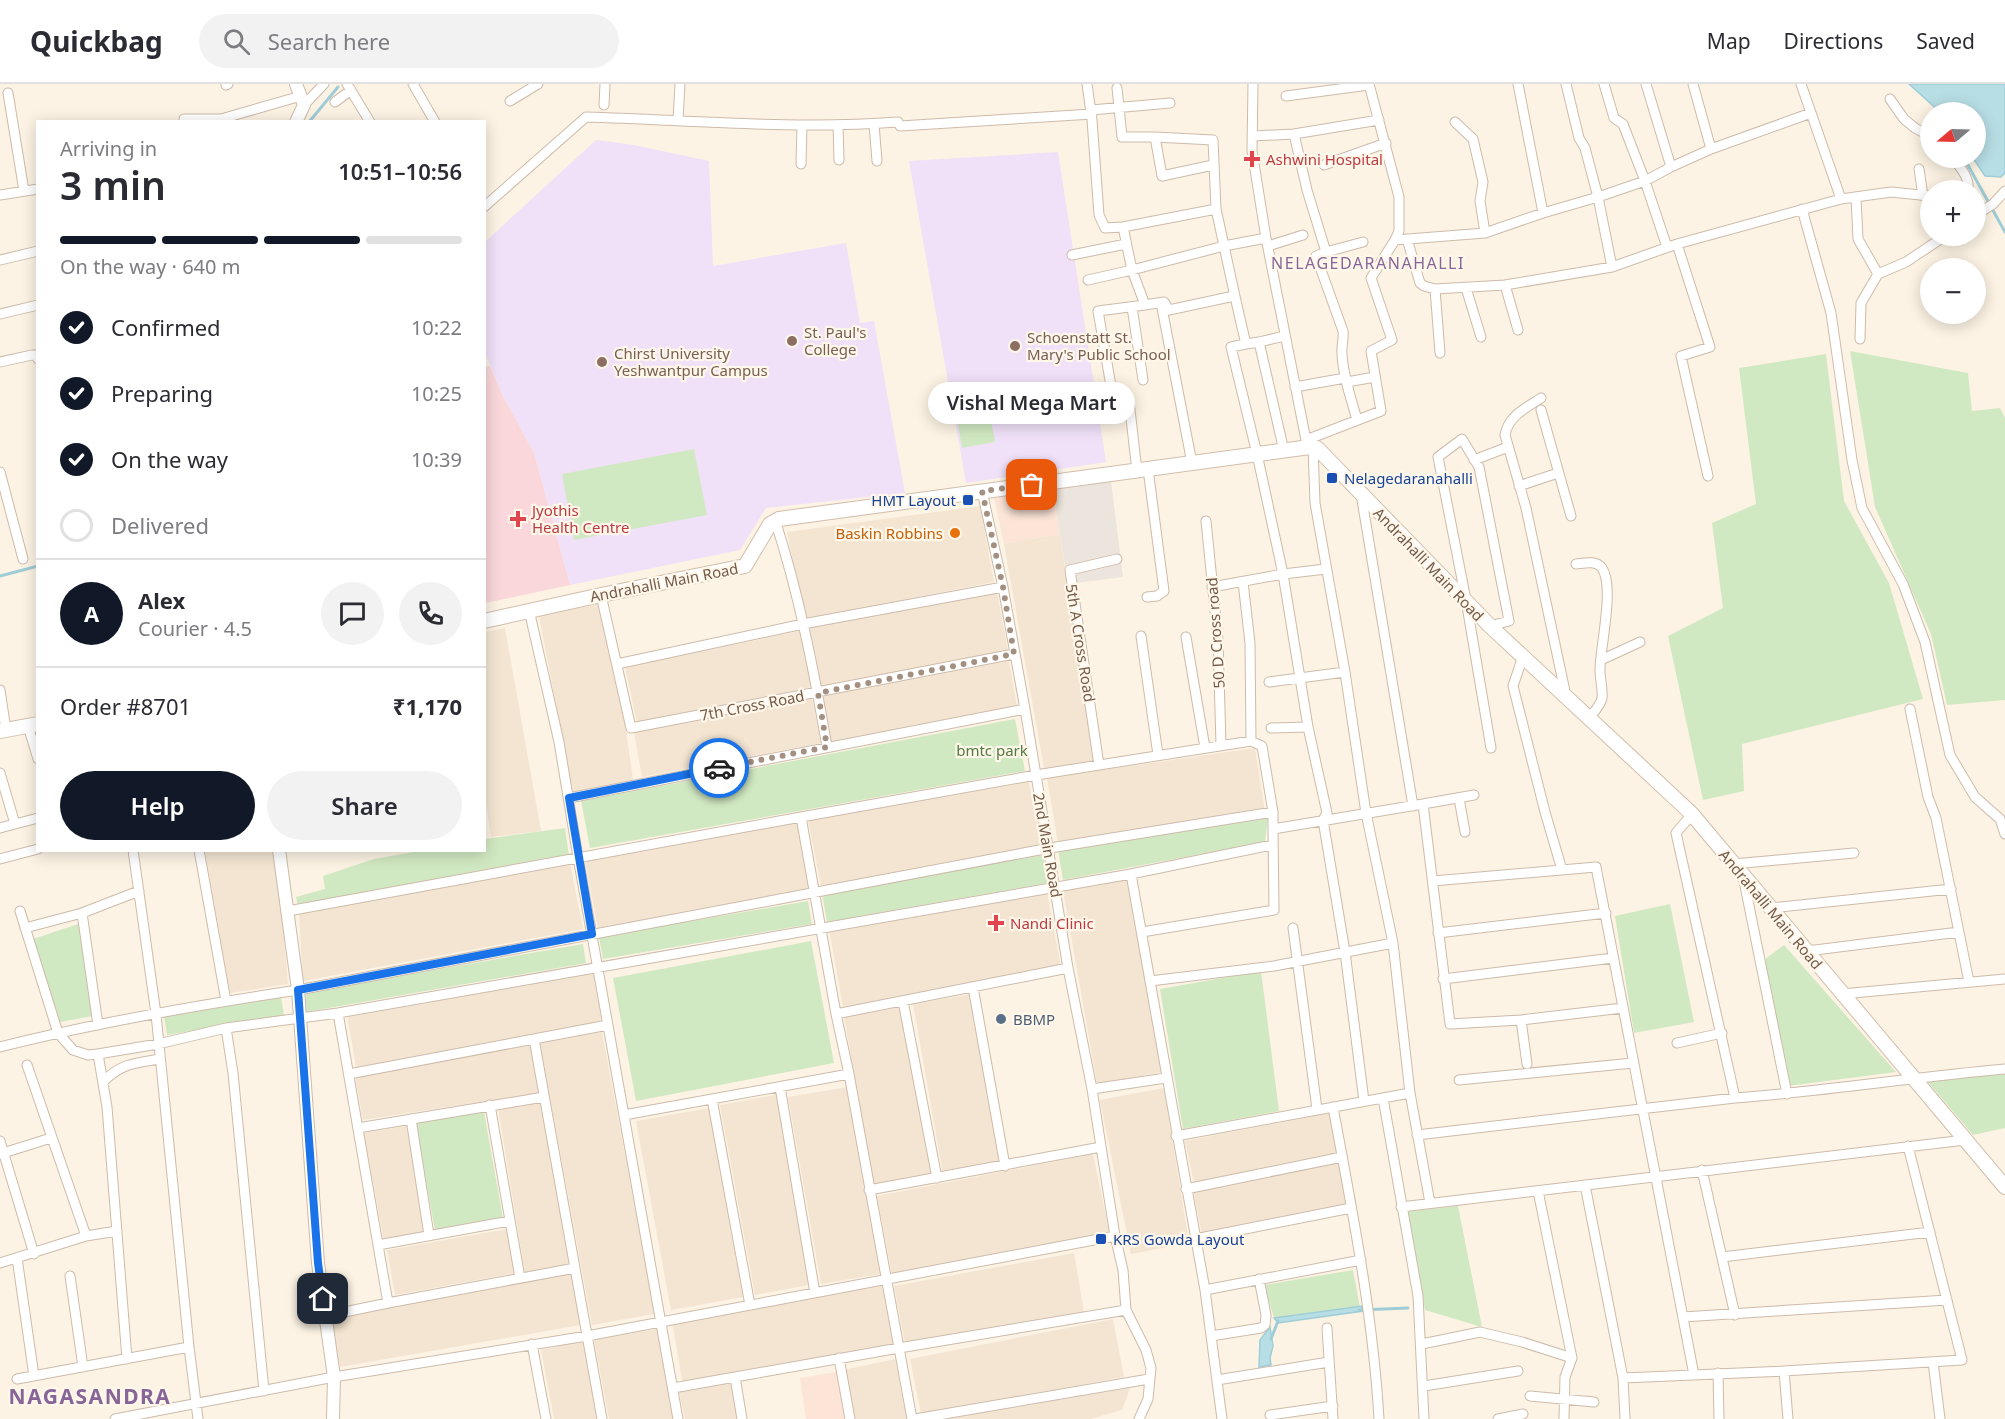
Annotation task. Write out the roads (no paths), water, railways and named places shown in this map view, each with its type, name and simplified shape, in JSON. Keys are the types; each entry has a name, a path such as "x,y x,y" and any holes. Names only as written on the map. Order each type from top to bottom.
{"main road":[{"path":"775,520 1284,451 1310,444"},
{"name":"Andrahalli Main Road","path":"1310,444 1490,626 1694,817 2005,1187"},
{"name":"Andrahalli Main Road","path":"486,621 745,567 775,520"},
{"path":"3,730 33,725"}],"street":[{"path":"296,84 302,101 297,120"},
{"path":"184,119 221,118 302,101 324,84"},
{"path":"413,84 434,120"},
{"path":"510,101 538,84"},
{"path":"604,105 605,84"},
{"path":"678,120 680,84"},
{"path":"1087,84 1099,215 1105,228 1123,227 1216,209"},
{"path":"1253,84 1252,151 1295,387 1310,444 1315,503 1345,672 1366,813 1393,943 1410,1093 1430,1203"},
{"path":"1286,96 1315,89 1369,84 1399,197 1399,231 1371,278 1392,340 1371,351 1381,411 1357,420 1310,444"},
{"path":"1518,84 1544,213"},
{"path":"1566,84 1579,138 1586,148 1612,267"},
{"path":"1604,84 1614,118 1623,124 1710,347 1681,356 1708,476"},
{"path":"1646,84 1671,167"},
{"path":"1693,84 1711,149"},
{"path":"1801,84 1841,199"},
{"path":"335,102 349,87 369,120"},
{"path":"1117,88 1124,138 1213,140 1216,209 1246,344"},
{"path":"8,93 24,191"},
{"path":"1890,99 1904,119 1920,130"},
{"path":"486,205 586,117 802,125 898,122 900,126 1091,112 1170,103"},
{"path":"1395,240 1485,233 1645,182 1711,149 1811,113"},
{"path":"1252,136 1294,134 1378,120"},
{"path":"1455,122 1473,139 1483,182 1480,201 1485,233"},
{"path":"874,123 877,160"},
{"path":"801,164 802,125"},
{"path":"838,125 839,160"},
{"path":"1294,134 1307,190 1326,252"},
{"path":"1155,137 1162,176 1213,165"},
{"path":"1324,165 1386,143"},
{"path":"1919,169 1922,180"},
{"path":"0,195 36,189"},
{"path":"1986,209 2005,191"},
{"path":"1407,239 1420,283 1424,286 1435,289 1505,285 1612,267 1672,246 1841,199 1891,192 1920,195"},
{"path":"1856,197 1858,239 1878,274"},
{"path":"1802,209 1831,313 1852,460 1862,508 1903,584 1925,642 1950,755 1975,797 2000,819 2005,834"},
{"path":"1123,227 1132,270 1145,305"},
{"path":"1088,280 1224,246 1267,242 1303,235"},
{"path":"1357,420 1346,380 1341,350 1345,343 1343,331 1316,255 1363,242"},
{"path":"1072,255 1125,244"},
{"path":"1860,339 1861,303 1878,274 1906,262 1930,246"},
{"path":"0,260 36,251"},
{"path":"1505,285 1518,330"},
{"path":"1466,288 1481,337"},
{"path":"1435,289 1440,353"},
{"path":"1110,386 1098,311 1164,302 1169,310 1234,296"},
{"path":"1161,303 1192,463"},
{"path":"0,314 36,305"},
{"path":"1132,307 1143,380"},
{"path":"1285,336 1231,347 1283,574 1308,727 1327,813 1323,819 1345,952 1364,1101"},
{"path":"1259,342 1284,451"},
{"path":"0,362 32,355 36,357"},
{"path":"1295,387 1376,377"},
{"path":"1541,398 1512,418 1506,427 1505,435 1539,566 1566,696"},
{"path":"1130,401 1164,591 1157,596 1147,597"},
{"path":"1541,410 1571,516"},
{"path":"1490,626 1509,621 1479,467 1462,439 1437,457 1466,600 1491,748"},
{"path":"1474,460 1508,447"},
{"path":"0,472 23,559"},
{"path":"1519,486 1558,473"},
{"name":"2nd Main Road","path":"982,491 1003,587 1050,848 1068,968 1092,1089 1115,1236 1124,1270 1126,1310"},
{"path":"1361,494 1413,806"},
{"path":"775,520 785,550 803,624 827,747"},
{"name":"50 D Cross road","path":"1206,521 1218,640 1221,745"},
{"name":"5th A Cross Road","path":"1099,765 1070,570 1117,559"},
{"path":"1576,564 1594,562 1600,565 1604,571 1607,603 1601,660 1602,698 1589,718"},
{"path":"1212,588 1283,574 1326,569"},
{"path":"1243,582 1250,643 1251,741"},
{"path":"601,595 617,664 803,624 1003,587"},
{"path":"530,610 560,742 597,968 678,1419"},
{"path":"1141,636 1158,755"},
{"path":"1186,637 1205,748"},
{"path":"1601,660 1640,642"},
{"name":"7th Cross Road","path":"617,664 631,728 1014,654"},
{"path":"1522,656 1513,686 1562,870"},
{"path":"1269,682 1345,672"},
{"path":"0,690 3,730"},
{"path":"569,798 1025,709"},
{"path":"1910,709 1928,797 1936,818 1969,982"},
{"path":"33,725 36,745"},
{"path":"1271,728 1308,727"},
{"path":"288,911 1036,775 1251,741 1262,746 1273,812 1274,910 1142,932"},
{"path":"0,772 15,824"},
{"path":"1273,829 1474,795"},
{"path":"1459,798 1465,832"},
{"path":"1424,804 1450,1024 1521,1020 1623,1008"},
{"path":"0,1047 57,1033 156,1014 298,990 1050,848 1273,812"},
{"path":"801,817 869,1190 914,1419 1149,1379"},
{"path":"1694,817 1687,820 1676,833 1736,1098"},
{"path":"0,828 36,819"},
{"path":"20,911 57,1033 68,1047 87,1055 158,1044 226,1028 338,1013 1131,874 1272,845"},
{"path":"0,860 36,850"},
{"path":"133,852 156,1014 198,1419"},
{"path":"199,852 226,1001"},
{"path":"280,852 298,990 318,1263 334,1377 333,1419"},
{"path":"1787,1094 1738,869 1854,853"},
{"path":"1433,881 1596,867 1694,1375"},
{"path":"1131,874 1205,1290 1222,1419"},
{"path":"1771,908 1951,889"},
{"path":"25,928 82,913 139,891"},
{"path":"82,913 98,1025"},
{"path":"1438,933 1606,913"},
{"path":"1293,928 1317,1109"},
{"path":"1807,951 1959,932"},
{"path":"1150,981 1298,961 1393,943"},
{"path":"1443,979 1613,958"},
{"path":"836,1014 1068,968"},
{"path":"1842,994 2005,979"},
{"path":"973,987 1005,1166"},
{"path":"903,1001 937,1178"},
{"path":"338,1013 388,1302"},
{"path":"1521,1020 1527,1064"},
{"path":"349,1074 608,1025"},
{"path":"226,1028 233,1072 264,1391"},
{"path":"1677,1043 1722,1033"},
{"path":"534,1039 602,1419"},
{"path":"98,1054 103,1082 127,1359"},
{"path":"103,1082 114,1070 127,1065 160,1059"},
{"path":"1459,1080 1633,1063"},
{"path":"27,1065 86,1236"},
{"path":"1417,1135 1787,1094 1913,1077 2005,1069"},
{"path":"624,1116 849,1074"},
{"path":"1092,1089 1166,1078"},
{"path":"780,1087 815,1293"},
{"path":"1176,1136 1410,1093"},
{"path":"358,1128 544,1097"},
{"path":"1383,1098 1418,1296 1424,1419"},
{"path":"712,1099 750,1305"},
{"path":"490,1105 520,1278"},
{"path":"1333,1107 1369,1306 1376,1362 1379,1419"},
{"path":"411,1119 429,1235"},
{"path":"2,1153 51,1138"},
{"path":"1401,1207 1965,1140"},
{"path":"0,1141 34,1254"},
{"path":"1623,1378 1962,1360 1908,1146"},
{"path":"869,1190 1101,1147"},
{"path":"1186,1189 1342,1157"},
{"path":"1702,1170 1735,1315"},
{"path":"1585,1185 1623,1378 1625,1419"},
{"path":"1538,1191 1572,1358 1565,1377 1564,1419"},
{"path":"1195,1239 1352,1208"},
{"path":"378,1245 510,1221"},
{"path":"0,1263 86,1236 117,1231"},
{"path":"1722,1257 1930,1232"},
{"path":"114,1419 156,1415 196,1404 334,1377 661,1322 1115,1236"},
{"path":"17,1258 34,1376"},
{"path":"1205,1290 1361,1260"},
{"path":"326,1316 388,1302 575,1268"},
{"path":"70,1276 82,1367"},
{"path":"1211,1336 1264,1326 1266,1315 1259,1279"},
{"path":"1683,1317 1947,1300"},
{"path":"673,1388 1126,1310 1146,1350 1151,1368 1148,1399 1139,1419"},
{"path":"1327,1328 1334,1419"},
{"path":"1422,1344 1480,1332 1572,1358"},
{"path":"532,1344 546,1419"},
{"path":"16,1379 189,1347"},
{"path":"839,1358 850,1419"},
{"path":"1217,1380 1329,1362"},
{"path":"1933,1362 1940,1419"},
{"path":"1424,1386 1518,1371"},
{"path":"1784,1371 1788,1419"},
{"path":"1718,1373 1719,1419"},
{"path":"735,1377 742,1419"},
{"path":"1530,1396 1594,1402"},
{"path":"1270,1414 1332,1406"},
{"path":"1498,1419 1523,1414"}],"water":[{"path":"1909,84 2005,84 2005,173 2001,177 1985,176 1980,168 1986,168 1986,102 1929,102"},
{"path":"1362,1306 1363,1311 1278,1323 1274,1318"},
{"path":"1270,1327 1273,1346 1271,1365 1259,1367 1260,1340"}],"waterway":[{"path":"311,120 338,87"},
{"path":"1970,168 2005,232"},
{"path":"0,576 36,567"},
{"path":"1359,1310 1408,1308"},
{"path":"1271,1339 1278,1321"}],"place":[{"name":"Ashwini Hospital","path":"1252,159"},
{"name":"St. Paul's College","path":"792,341"},
{"name":"Schoenstatt St. Mary's Public School","path":"1015,346"},
{"name":"Chirst University Yeshwantpur Campus","path":"602,362"},
{"name":"Nelagedaranahalli","path":"1332,478"},
{"name":"Vishal Mega Mart","path":"1032,485"},
{"name":"HMT Layout","path":"968,500"},
{"name":"Jyothis Health Centre","path":"518,519"},
{"name":"Baskin Robbins","path":"955,533"},
{"name":"Nandi Clinic","path":"996,923"},
{"name":"BBMP","path":"1001,1019"},
{"name":"KRS Gowda Layout","path":"1101,1239"}],"district":[{"name":"NELAGEDARANAHALLI","path":"1368,263"},
{"name":"NAGASANDRA","path":"90,1396"}],"park label":[{"name":"bmtc park","path":"992,750"}]}
